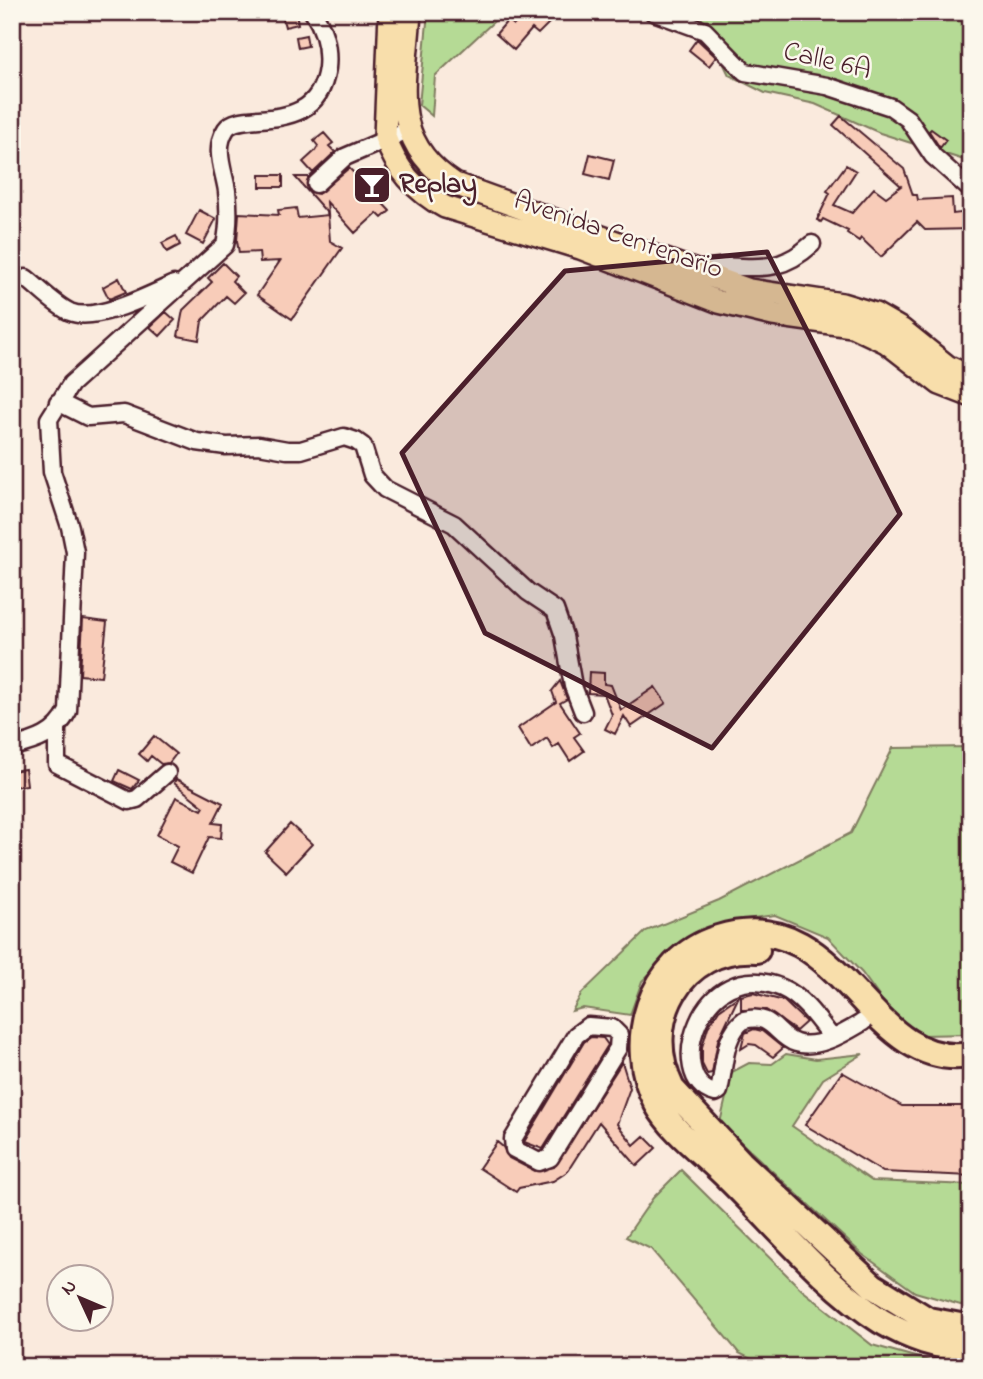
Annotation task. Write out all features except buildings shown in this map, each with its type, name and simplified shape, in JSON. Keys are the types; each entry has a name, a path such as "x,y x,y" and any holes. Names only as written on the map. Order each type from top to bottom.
{"highway":[{"path":"971,1055 938,1055 911,1045 823,958 792,942 761,933 715,939 685,955 654,989 630,1031 647,1079 663,1113 818,1267 884,1322 932,1345 948,1349 971,1348"},
{"path":"971,1071 916,1065 895,1053 827,982 803,964 775,953 733,951 694,969 673,990 661,1029 665,1075 683,1102 741,1163 873,1286 928,1320 971,1328"}],"main road":[{"name":"Avenida Centenario","path":"390,12 386,137 390,152 409,180 430,199 580,248 719,302 852,326 886,342 940,384 971,396"},
{"name":"Avenida Centenario","path":"410,12 404,110 408,130 424,159 455,184 749,290 842,304 875,314 901,329 947,366 971,377"}],"street":[{"path":"12,747 35,742 57,729 68,711 75,552 48,450 49,419 71,384 225,245 227,190 220,168 220,149 227,127 236,121 290,115 307,105 319,92 326,76 328,55 313,12"},
{"name":"Calle 6A","path":"653,12 705,31 746,72 827,86 891,107 908,119 933,156 971,190"},
{"path":"316,184 345,158 386,137 408,130"},
{"path":"693,272 716,267 774,268 792,260 812,244"},
{"path":"26,278 69,312 87,316 145,298 192,275"},
{"path":"58,402 88,417 124,414 197,442 226,446 259,445 287,450 344,437 356,441 363,446 372,475 385,489 454,524 528,592 555,610 564,636 573,686 583,712"},
{"path":"57,729 57,764 130,801 137,799 167,773"},
{"path":"832,1038 814,1015 784,989 750,984 734,987 706,1007 697,1019 691,1054 695,1073 703,1087 715,1093 719,1091 727,1059 729,1035 744,1020 761,1019 796,1043 820,1042 832,1038 863,1022"},
{"path":"588,1026 630,1031 550,1158 539,1162 517,1152 513,1139 579,1031 588,1026"}],"highlighted area":[{"path":"767,252 900,514 712,748 485,633 402,453 565,271"}],"green space":[{"path":"428,12 504,12 435,76 432,116 419,105"},
{"path":"696,12 971,12 971,165 967,161 880,133 815,104 765,93 729,75 700,15"},
{"path":"971,747 971,1034 922,1035 891,1013 862,973 828,937 775,915 731,921 683,942 642,981 630,1015 583,1008 572,1011 582,993 646,931 719,901 851,833 893,748"},
{"path":"786,1054 816,1059 863,1054 823,1079 792,1126 872,1181 971,1185 971,1308 915,1292 862,1254 720,1123 732,1072 749,1063 772,1064"},
{"path":"681,1170 802,1290 872,1345 944,1365 971,1367 767,1367 739,1353 651,1249 626,1237 653,1198"}],"place":[{"name":"Replay","path":"372,185"}]}
